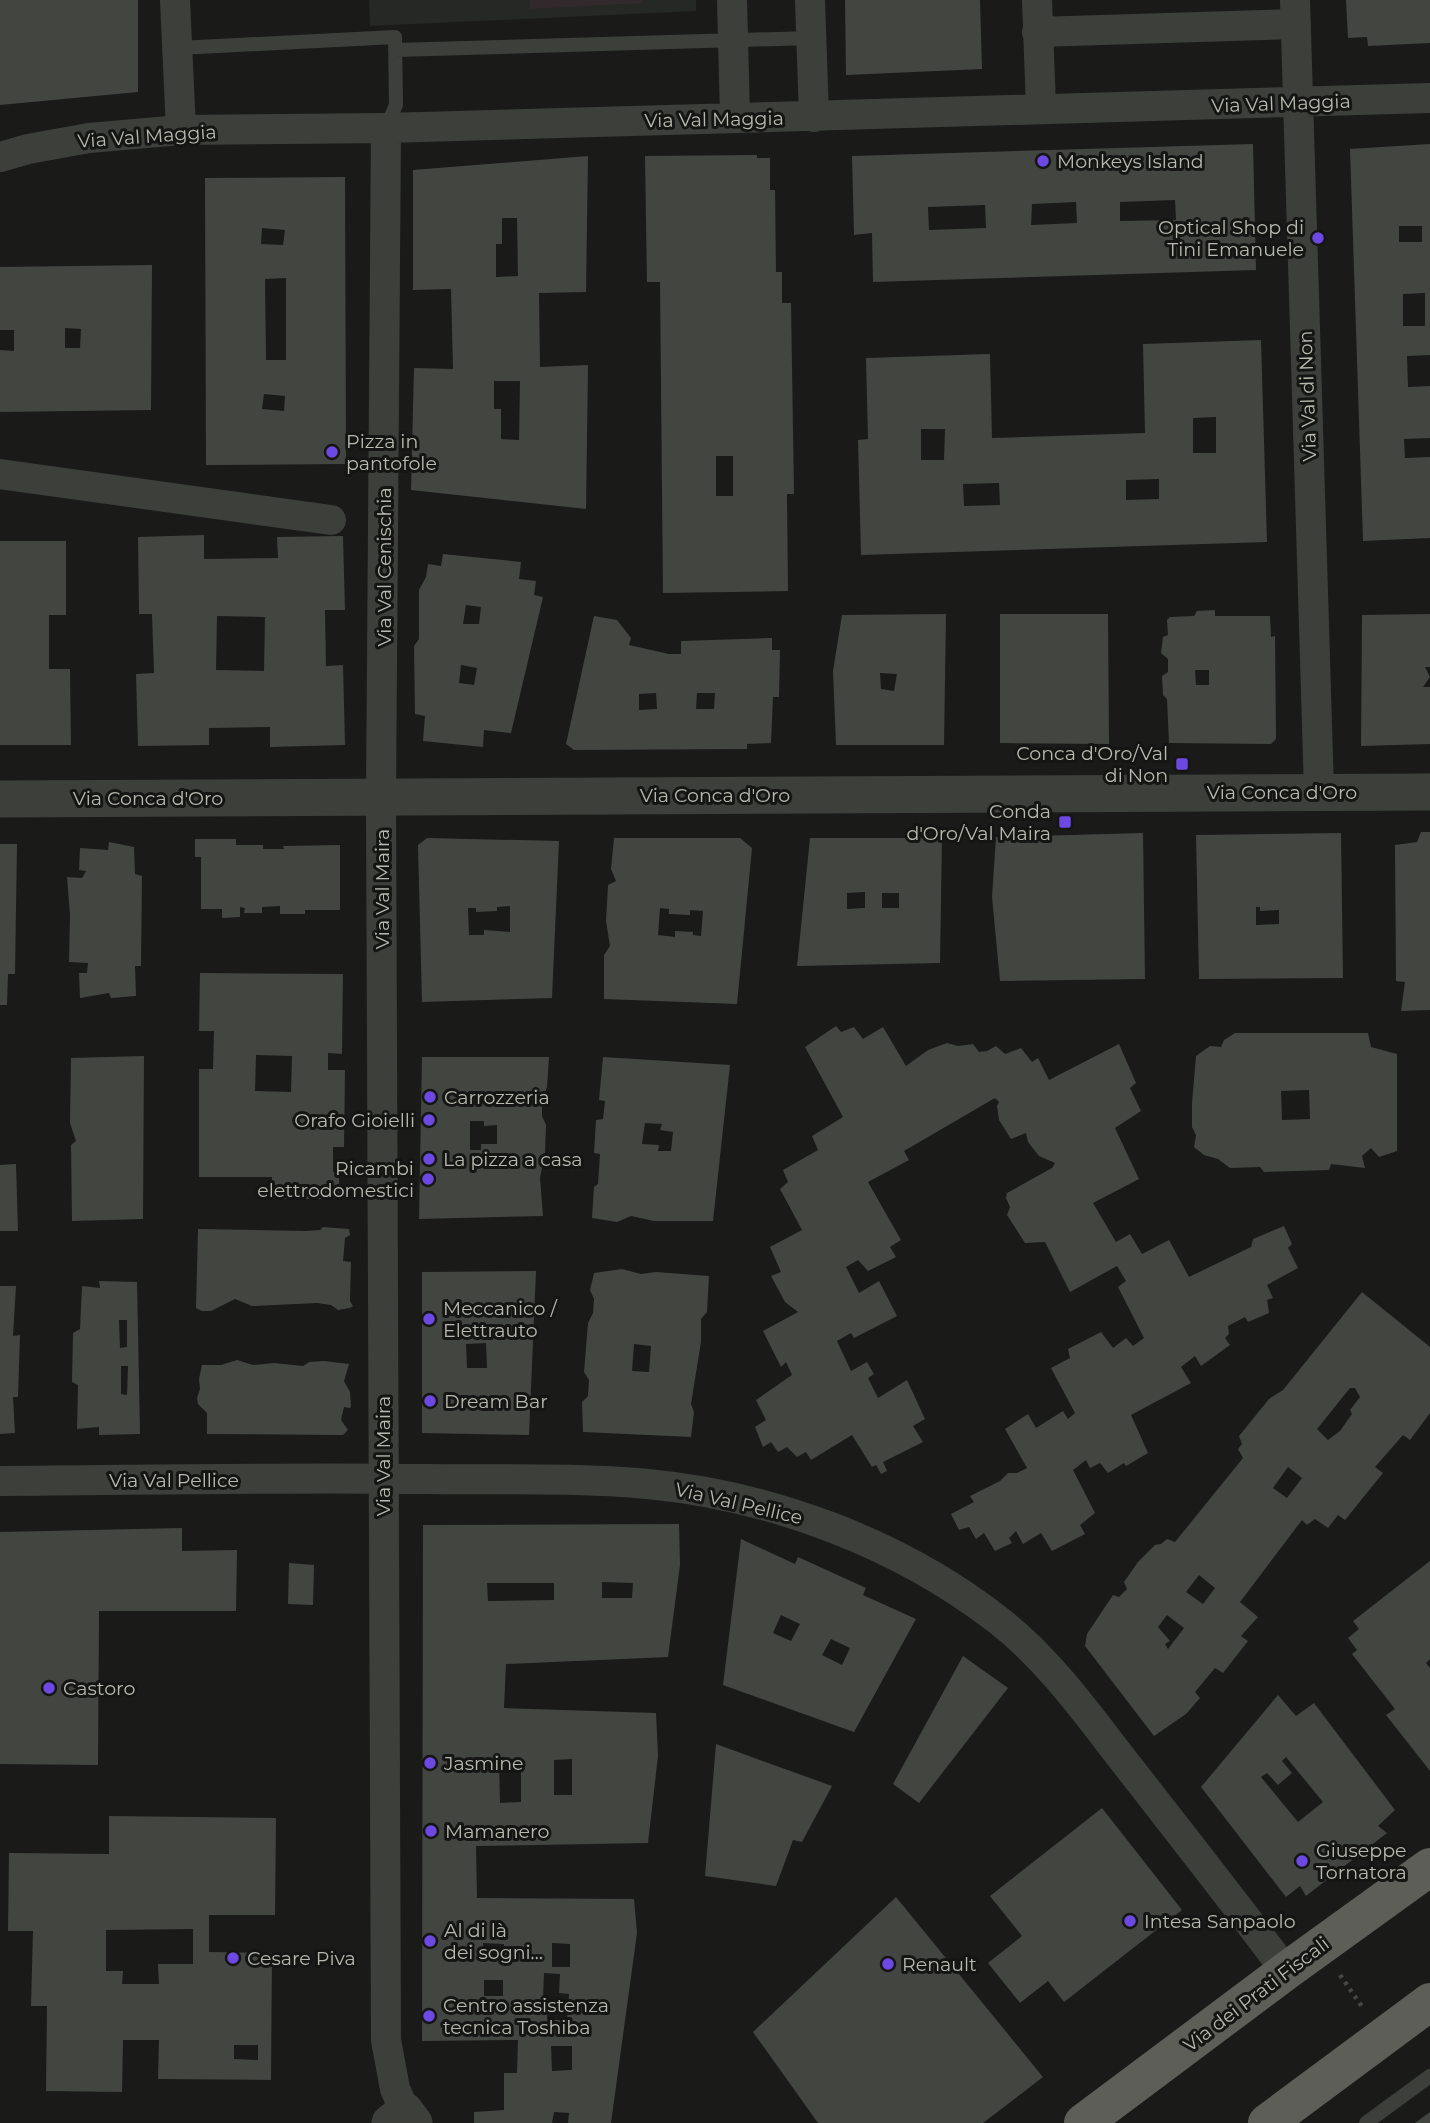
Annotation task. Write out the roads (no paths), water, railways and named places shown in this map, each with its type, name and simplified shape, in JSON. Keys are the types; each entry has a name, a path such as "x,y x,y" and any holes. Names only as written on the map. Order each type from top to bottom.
{"main road":[{"name":"Via dei Prati Fiscali","path":"1083,2123 1430,1867"},
{"path":"1267,2123 1430,2002"}],"street":[{"path":"175,0 181,130"},
{"path":"732,0 735,117"},
{"path":"810,0 814,117"},
{"path":"1037,0 1041,108"},
{"path":"1037,32 1296,12"},
{"name":"Via Val di Non","path":"1296,12 1319,792"},
{"name":"Via Val Maggia","path":"0,157 89,138 181,130 386,128 1430,98"},
{"name":"Via Val Cenischia","path":"381,797 386,128"},
{"path":"0,474 331,520"},
{"name":"Via Conca d'Oro","path":"0,799 1430,792"},
{"name":"Via Val Maira","path":"381,797 386,2040 403,2119"},
{"name":"Via Val Pellice","path":"0,1481 577,1479 690,1490 766,1506 802,1517 911,1565 999,1620 1048,1666 1077,1701 1286,1971"}],"lane":[{"path":"178,48 395,37 396,105 386,128"},
{"path":"396,50 811,38"},
{"path":"1366,2123 1430,2076"}],"place":[{"name":"Monkeys Island","path":"1043,161"},
{"name":"Optical Shop di Tini Emanuele","path":"1318,238"},
{"name":"Pizza in pantofole","path":"332,452"},
{"name":"Conca d'Oro/Val di Non","path":"1182,764"},
{"name":"Conda d'Oro/Val Maira","path":"1065,822"},
{"name":"Carrozzeria","path":"430,1097"},
{"name":"Orafo Gioielli","path":"429,1120"},
{"name":"La pizza a casa","path":"429,1159"},
{"name":"Ricambi elettrodomestici","path":"428,1179"},
{"name":"Meccanico / Elettrauto","path":"429,1319"},
{"name":"Dream Bar","path":"430,1401"},
{"name":"Castoro","path":"49,1688"},
{"name":"Jasmine","path":"430,1763"},
{"name":"Mamanero","path":"431,1831"},
{"name":"Giuseppe Tornatora","path":"1302,1861"},
{"name":"Intesa Sanpaolo","path":"1130,1921"},
{"name":"Al di là dei sogni...","path":"430,1941"},
{"name":"Cesare Piva","path":"233,1958"},
{"name":"Renault","path":"888,1964"},
{"name":"Centro assistenza tecnica Toshiba","path":"429,2016"}]}
